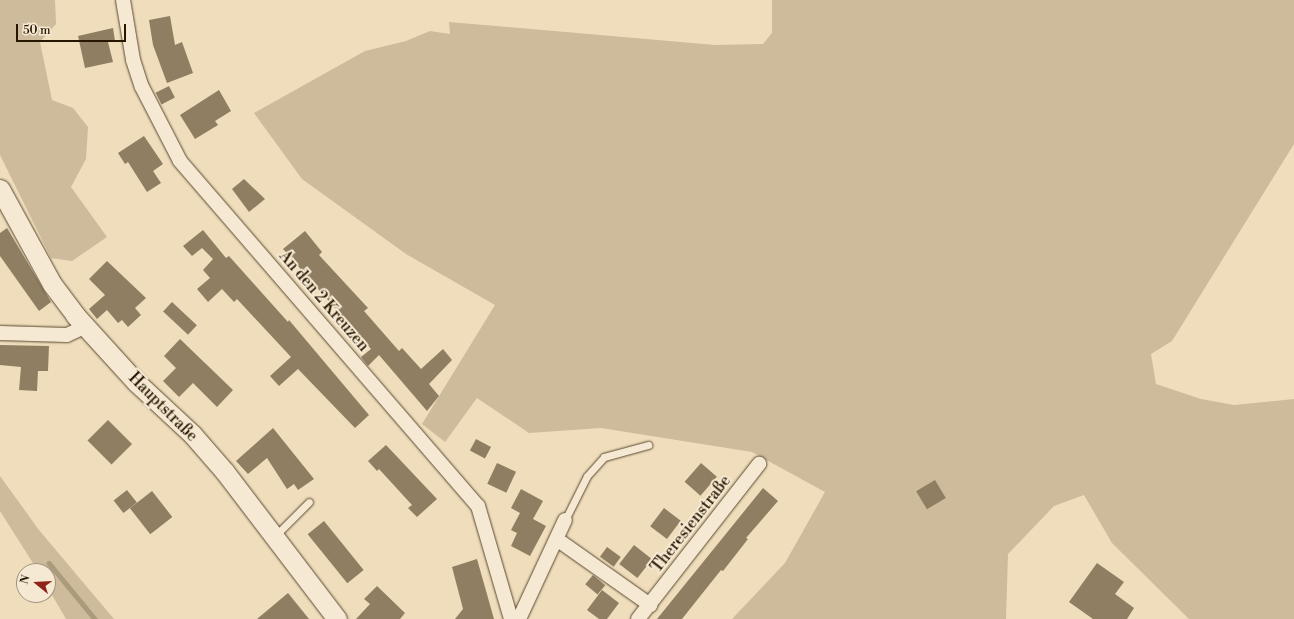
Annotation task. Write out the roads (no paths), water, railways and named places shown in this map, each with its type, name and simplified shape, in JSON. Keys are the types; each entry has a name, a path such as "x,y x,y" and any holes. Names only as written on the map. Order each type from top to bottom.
{"main road":[{"name":"Hauptstraße","path":"0,188 52,284 84,327 192,434 337,619"}],"street":[{"name":"An den 2 Kreuzen","path":"123,0 133,60 142,86 180,161 478,506 511,619"},
{"path":"0,332 68,335 84,327"},
{"name":"Theresienstraße","path":"638,619 759,464"},
{"path":"519,619 558,540 566,520"},
{"path":"558,540 650,605"}],"lane":[{"path":"566,520 587,476 604,456 648,445"},
{"path":"273,538 309,502"}],"waterway":[{"path":"56,572 95,619"}]}
